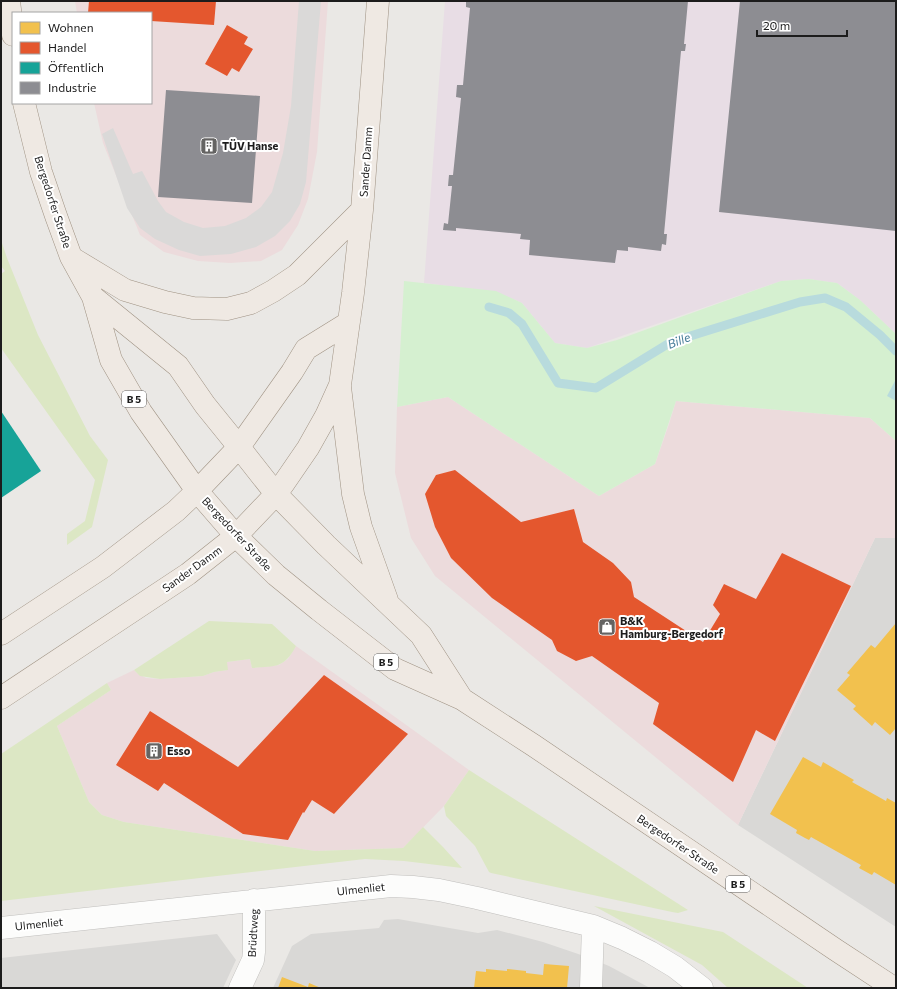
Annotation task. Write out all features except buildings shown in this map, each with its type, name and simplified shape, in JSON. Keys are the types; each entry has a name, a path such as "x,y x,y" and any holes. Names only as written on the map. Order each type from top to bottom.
{"main road":[{"path":"9,1 12,26"},
{"name":"Sander Damm","path":"1,698 188,574 236,536 276,494 308,448 326,416 340,385 348,323 362,210 378,1"},
{"name":"Bergedorfer Straße","path":"24,104 41,172 71,257 92,296 111,360 141,412 197,491 236,536 288,585 395,669 462,699 533,745 894,988"},
{"path":"71,257 125,290 165,302 194,308 227,309 251,302 273,292 297,275 362,210"},
{"name":"Bergedorfer Straße","path":"92,296 178,366 205,405 276,494 326,545 421,635 462,699"},
{"path":"1,634 103,567 176,510 197,491 239,447 292,372 306,349 348,323"},
{"path":"340,385 356,507 368,550 390,607"}],"street":[{"name":"Ulmenliet","path":"1,928 391,886 413,887 477,898 593,926 650,952 675,967 702,988"},
{"name":"Brüdtweg","path":"240,988 253,960 254,900"},
{"path":"591,988 593,926"}],"shaded area":[{"path":"75,1 328,1 317,152 308,199 298,225 282,250 261,261 230,263 198,261 164,252 140,235 103,143 94,104 152,104 152,12 77,12"},
{"path":"299,1 321,1 306,182 300,204 290,221 275,236 256,247 231,254 200,256 179,250 155,239 140,228 127,208 102,134 113,128 133,174 142,171 158,201 166,212 184,222 203,228 225,226 246,218 261,207 272,192 283,153 291,106"},
{"path":"445,1 896,1 896,334 860,300 837,283 809,279 781,281 587,348 555,343 522,303 496,292 424,283"},
{"path":"448,397 599,496 655,464 676,401 870,418 896,441 896,538 875,538 738,825 435,576 411,538 395,473 397,407"},
{"path":"875,538 896,538 896,927 738,825"},
{"name":"Esso","path":"296,646 469,770 444,806 403,848 315,851 124,822 102,815 89,802 57,726 111,690 107,683 134,670 146,678 160,679 203,676 214,672 227,670 227,662 250,659 252,668 279,665 288,659"},
{"path":"398,919 478,933 497,930 543,942 609,966 650,988 273,988 292,946 311,934 379,928 384,920"},
{"path":"217,934 236,960 223,988 1,988 1,958"}],"green space":[{"path":"1,240 38,335 90,436 108,460 92,527 67,545 67,534 85,521 95,480 1,348 1,274 5,271 1,266"},
{"path":"809,279 837,283 860,300 896,334 896,441 870,418 676,401 655,464 599,496 448,397 397,407 404,281 496,291 522,303 555,343 587,348 617,340 781,281"},
{"path":"209,621 272,624 296,646 283,663 273,666 252,668 250,659 227,662 228,670 214,672 203,676 160,679 140,676 134,670"},
{"path":"107,683 111,690 57,726 89,802 102,815 124,822 315,851 403,848 423,827 462,868 404,861 365,859 1,901 1,754"},
{"path":"469,770 688,910 678,913 672,912 489,872 475,846 446,816 444,806"},
{"path":"594,906 723,932 808,988 728,988 702,965"}],"water":[{"path":"896,379 896,401 887,396"}],"waterway":[{"name":"Bille","path":"489,307 509,313 522,324 558,383 596,388 671,342 800,302 825,298 846,307 880,335 896,351"}],"place":[{"name":"TÜV Hanse","path":"209,146"},
{"name":"B&K Hamburg-Bergedorf","path":"607,627"},
{"name":"Esso","path":"154,751"}]}
